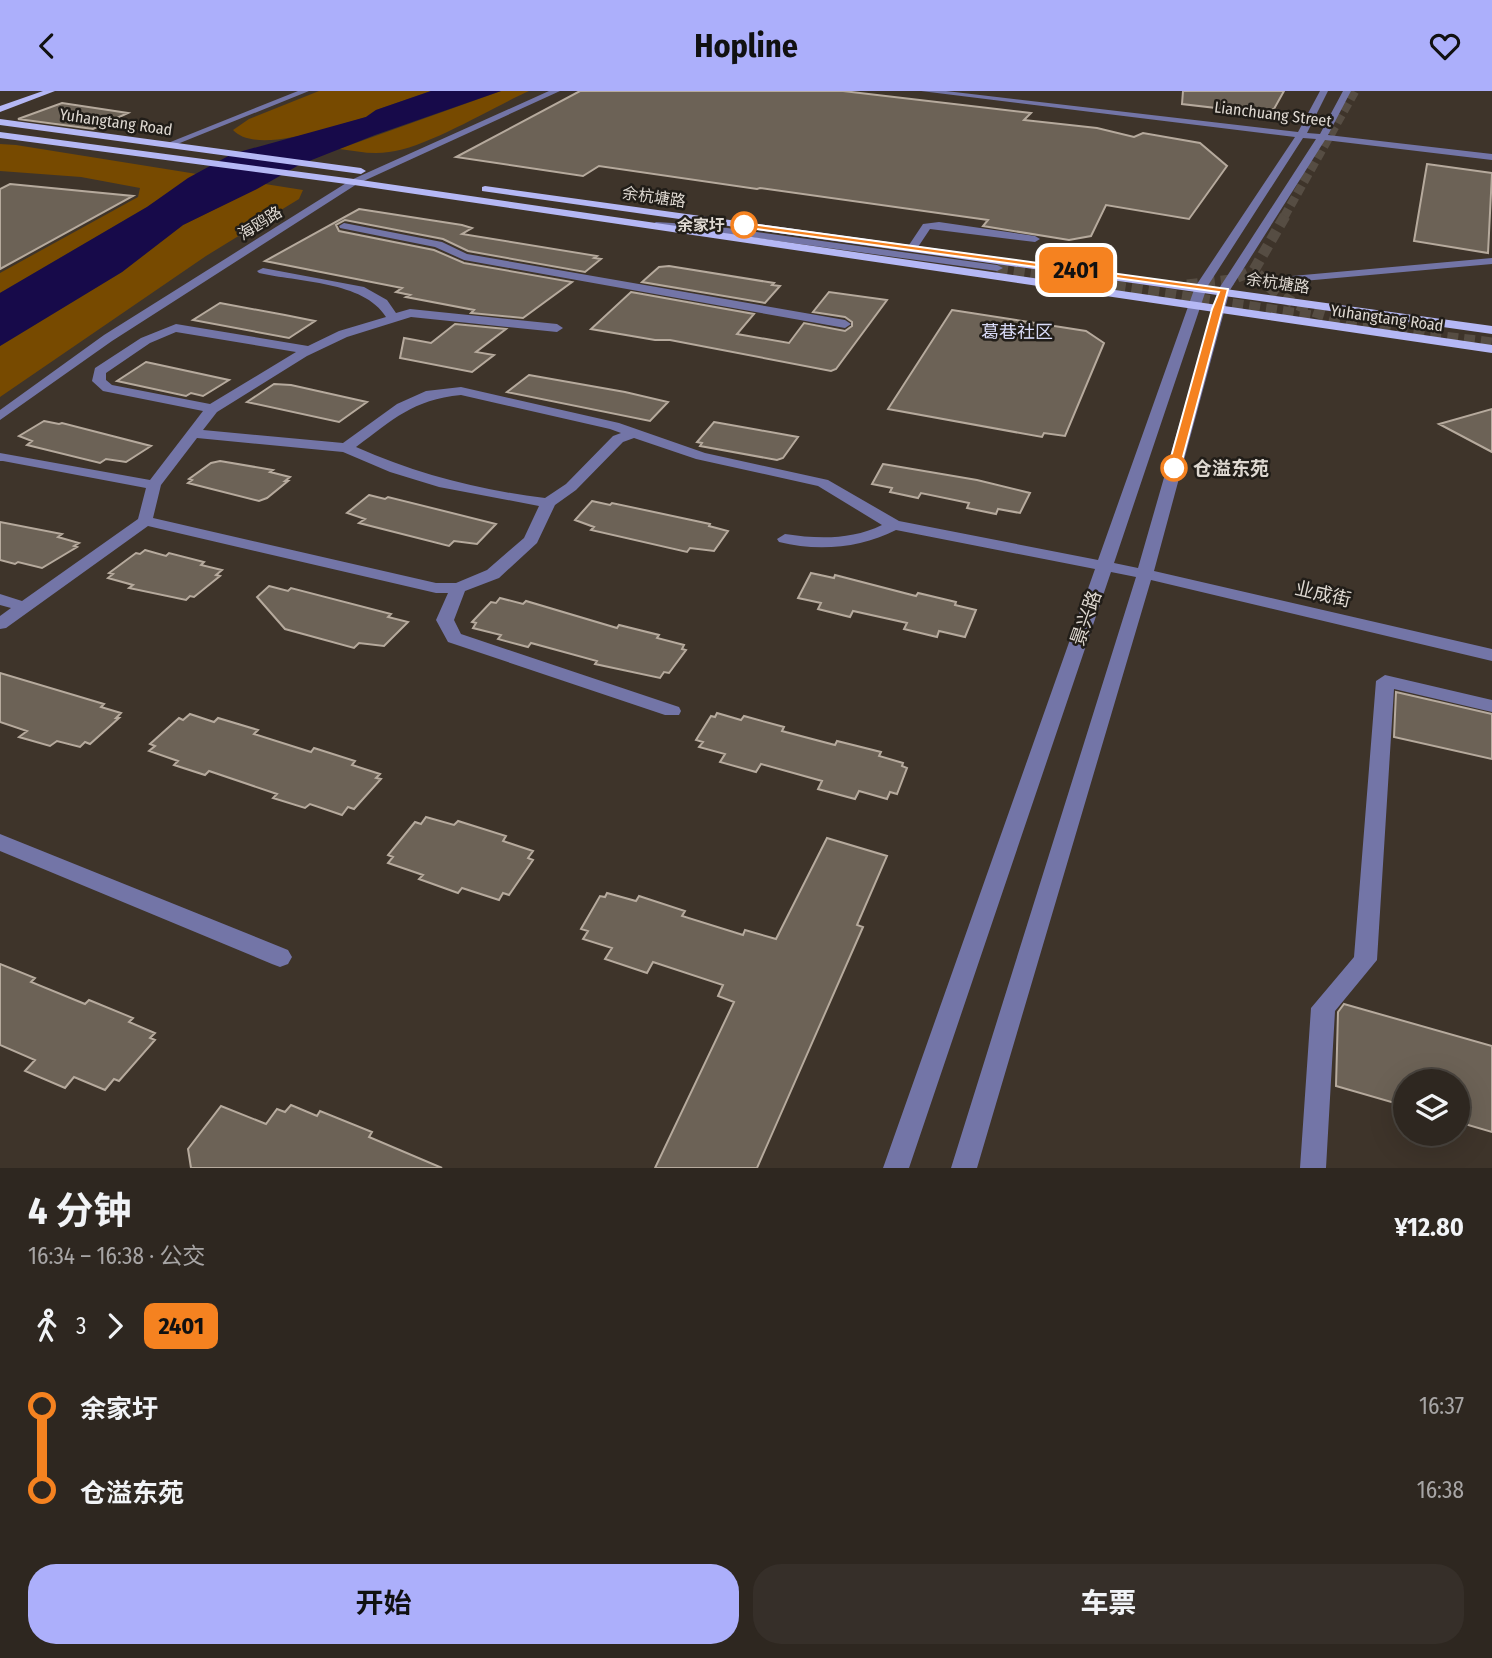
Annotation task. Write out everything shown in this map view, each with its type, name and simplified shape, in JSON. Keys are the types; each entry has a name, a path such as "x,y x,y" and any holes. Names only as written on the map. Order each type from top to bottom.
{"main road":[{"path":"0,109 51,91"},
{"name":"Yuhangtang Road","path":"0,122 228,153"},
{"name":"Yuhangtang Road","path":"0,135 208,163"},
{"name":"余杭塘路","path":"228,153 1201,287 1492,330"},
{"name":"余杭塘路","path":"208,163 354,182 1195,306"},
{"name":"Yuhangtang Road","path":"1195,306 1492,349"}],"street":[{"path":"167,145 305,91"},
{"name":"海鸥路","path":"0,416 108,338 354,182 556,91"},
{"name":"Lianchuang Street","path":"925,91 1492,151"},
{"name":"Lianchuang Street","path":"968,91 1026,94 1303,131"},
{"name":"景兴路","path":"896,1168 1201,287 1303,131 1324,91"},
{"path":"964,1168 1105,696 1145,575 1217,309 1224,291 1325,133 1347,91"},
{"name":"Lianchuang Street","path":"1325,133 1492,157"},
{"path":"642,224 705,227 998,266 703,224 655,213"},
{"path":"912,248 927,226 939,225 1035,239"},
{"path":"344,226 438,244 464,257 845,324"},
{"path":"1281,280 1492,261"},
{"path":"263,271 360,289 383,302 393,318"},
{"path":"0,624 145,521 155,485 212,409 309,350 343,334 410,313 556,328"},
{"path":"212,409 108,388 99,381 100,371 159,332 176,328 309,350"},
{"path":"346,448 402,407 431,394 461,391 614,426 701,456 823,483 894,525"},
{"path":"193,433 346,448 421,479 519,500 548,503"},
{"path":"145,521 436,588 458,588 493,574 531,540 548,503 571,487 618,439 634,433"},
{"path":"3,457 155,485"},
{"path":"785,539 815,544 854,540 874,536 894,525"},
{"name":"业成街","path":"894,525 1145,575 1492,655"},
{"path":"458,588 444,620 454,638 672,711"},
{"path":"0,599 23,607"},
{"path":"1313,1168 1323,1007 1365,960 1385,681 1492,706"},
{"path":"0,842 280,957"}],"shaded area":[{"path":"319,91 431,91 376,110 366,117 298,136 260,140 244,137 233,130 249,119"},
{"path":"431,91 501,91 299,165 183,225 122,272 0,346 0,293 147,207 188,178 232,154 366,117 376,110"},
{"path":"501,91 529,91 440,135 405,149 376,153 339,149"},
{"path":"0,144 197,174 147,207 0,293 0,273 138,197 140,188 81,177 0,171"},
{"path":"265,184 303,190 299,199 206,256 0,397 0,346 122,272 183,225"}],"building":[{"path":"580,91 843,91 1031,113 1024,120 1097,128 1134,137 1143,133 1200,143 1227,166 1189,219 1106,205 1091,236 1069,240 983,226 988,220 599,166 583,176 456,157"},
{"path":"1183,91 1284,91 1274,109 1259,113 1182,104"},
{"path":"62,103 128,113 93,129 18,119"},
{"path":"1427,164 1492,173 1488,253 1414,241"},
{"path":"10,184 133,196 0,269 0,189"},
{"path":"359,209 462,225 472,228 462,234 597,256 594,258 601,259 585,272 468,251 443,239 345,220 336,225 339,231 434,250 464,263 572,282 523,318 471,313 474,310 406,297 410,295 396,292 402,288 265,261"},
{"path":"669,266 780,286 765,303 642,282 659,267"},
{"path":"631,292 754,314 737,334 789,343 804,323 845,331 852,326 852,322 845,317 813,312 829,292 887,300 836,369 831,371 670,340 591,329"},
{"path":"220,303 315,321 289,338 193,320"},
{"path":"952,310 1086,331 1104,343 1065,436 1044,433 1042,437 888,409"},
{"path":"455,324 506,329 476,352 494,355 472,372 400,358 404,338 431,343"},
{"path":"146,362 229,380 203,396 191,393 186,396 117,381"},
{"path":"529,375 668,402 650,421 507,392"},
{"path":"274,384 291,385 367,402 339,422 247,402"},
{"path":"1492,409 1492,452 1439,424"},
{"path":"44,421 62,423 151,446 126,462 106,459 100,463 27,445 32,441 19,436"},
{"path":"714,422 798,437 783,458 777,460 700,446 702,443 697,442"},
{"path":"220,461 273,470 270,472 290,477 267,498 259,501 188,483 192,480 189,479 211,463"},
{"path":"883,464 977,480 1030,493 1020,513 998,509 996,514 967,508 969,503 921,493 918,498 890,492 892,488 872,484"},
{"path":"369,495 385,499 388,497 496,524 477,544 454,541 449,546 359,523 365,519 347,513"},
{"path":"592,501 710,524 709,526 728,531 714,551 690,548 687,552 591,530 594,527 575,520"},
{"path":"0,522 62,534 58,537 79,543 74,546 77,547 42,568 18,562 15,564 0,560"},
{"path":"145,550 204,562 201,565 222,570 216,575 220,576 194,597 190,596 186,600 129,588 133,585 108,578 113,574 109,573 136,553 140,554"},
{"path":"811,573 834,578 835,575 916,596 918,593 976,610 965,637 939,631 937,637 904,629 907,623 853,611 850,617 818,609 821,603 798,598"},
{"path":"269,586 288,591 291,588 391,614 388,617 408,622 384,646 359,643 354,648 285,629 257,597"},
{"path":"500,598 523,604 526,601 617,628 619,625 659,635 657,638 684,645 682,649 686,650 669,673 664,672 660,678 595,664 597,661 531,643 528,647 498,639 501,635 473,628 476,623 472,622 491,602 496,603"},
{"path":"0,673 104,704 101,707 121,713 116,718 119,718 90,744 85,742 80,747 57,741 50,746 19,737 27,731 0,722"},
{"path":"1396,692 1492,714 1492,759 1394,737"},
{"path":"717,713 741,720 744,716 784,727 782,731 835,745 837,741 881,752 879,756 903,763 902,766 907,768 897,794 890,792 887,799 859,791 855,799 818,789 822,781 761,764 756,772 720,762 725,754 699,747 703,742 696,740 711,716 715,717"},
{"path":"190,714 214,722 218,718 258,730 254,734 311,752 314,748 355,761 352,765 380,774 376,778 381,779 354,809 348,807 342,815 310,804 305,808 273,798 277,794 209,771 205,775 174,765 178,761 149,751 155,746 150,744 179,718 183,720"},
{"path":"426,817 454,825 458,821 506,836 503,841 533,851 528,858 533,860 509,895 503,893 499,900 462,888 458,893 419,879 423,875 388,863 393,857 388,855 415,822 421,824"},
{"path":"827,838 887,856 857,925 863,927 757,1168 655,1168 734,1002 718,996 723,985 653,962 647,973 605,959 612,948 583,939 588,931 581,929 600,896 605,897 607,893 636,901 639,896 685,911 682,916 743,935 745,930 776,939"},
{"path":"0,964 35,978 31,982 85,1004 89,1000 133,1018 129,1022 155,1033 150,1038 155,1040 119,1081 114,1079 105,1090 74,1077 65,1088 25,1071 35,1060 0,1045"},
{"path":"1344,1004 1492,1046 1492,1132 1470,1126 1470,1069 1393,1069 1393,1103 1336,1086 1338,1012"},
{"path":"291,1105 317,1116 320,1111 372,1132 369,1137 442,1168 191,1168 188,1149 221,1106 266,1124 277,1109 285,1112"}],"tunnel":[{"path":"1284,217 1355,91"},
{"path":"1254,270 1285,216"},
{"path":"997,268 1312,316"},
{"path":"1187,285 1231,280 1254,270"},
{"path":"1254,270 1273,290 1294,303 1348,322 1492,343"}],"bus line":[{"name":"2401","path":"744,225 1224,291 1174,468"}],"place":[{"name":"余家圩","path":"744,225"},
{"name":"仓溢东苑","path":"1174,468"}],"district":[{"name":"葛巷社区","path":"1017,332"}]}
